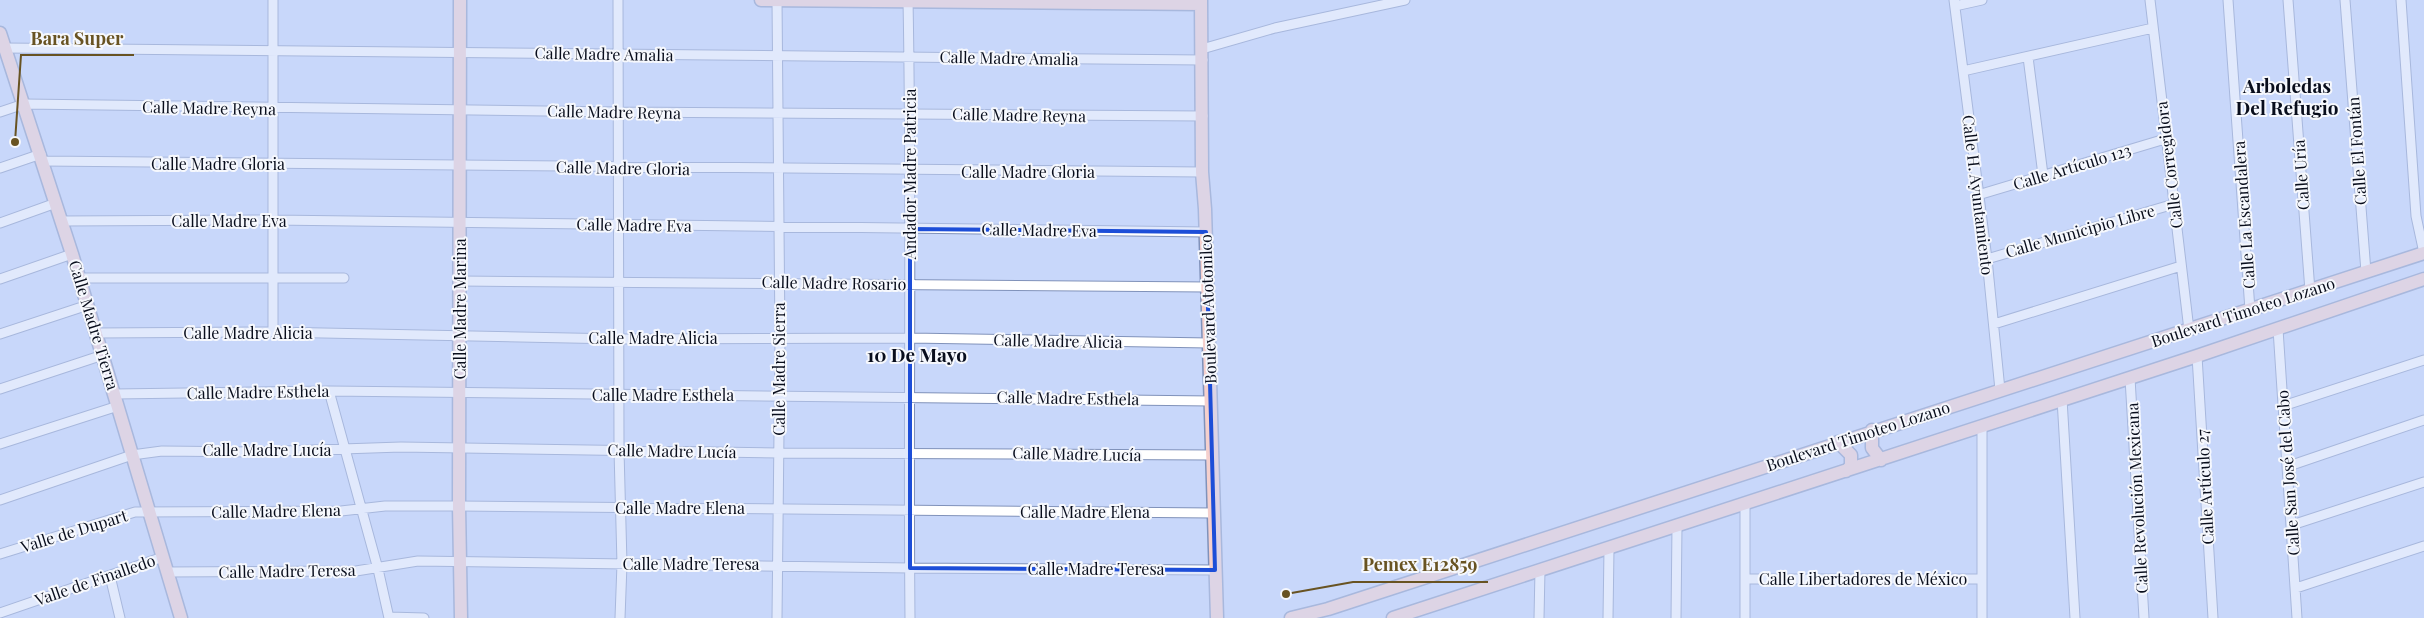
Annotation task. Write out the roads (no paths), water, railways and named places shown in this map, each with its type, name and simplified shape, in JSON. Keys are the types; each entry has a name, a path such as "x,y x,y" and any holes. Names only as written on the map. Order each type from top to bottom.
{"main road":[{"name":"Calle Madre Marina","path":"460,0 461,392 459,506 461,618"},
{"path":"761,0 1201,2"},
{"name":"Boulevard Atotonilco","path":"1201,2 1203,55 1202,172 1208,287 1208,343 1217,618"},
{"name":"Calle Madre Tierra","path":"0,33 80,278 181,618"},
{"name":"Boulevard Timoteo Lozano","path":"1291,618 1328,609 1872,430 2189,330 2424,253"},
{"name":"Boulevard Timoteo Lozano","path":"1394,618 2197,356 2424,279"},
{"path":"1872,430 1872,448 1881,460"},
{"path":"1838,442 1851,455 1850,466 1846,471"}],"street":[{"path":"272,0 272,332"},
{"path":"618,0 619,450 622,564 620,618"},
{"name":"Calle Madre Sierra","path":"777,0 780,339 777,618"},
{"name":"Calle Madre Amalia","path":"5,48 911,57 1203,55 1275,28 1405,0"},
{"path":"1954,3 1982,0"},
{"name":"Calle Corregidora","path":"2150,0 2189,330"},
{"name":"Calle La Escandalera","path":"2228,0 2250,310"},
{"name":"Calle Uría","path":"2288,0 2310,290"},
{"name":"Calle El Fontán","path":"2345,0 2366,272"},
{"path":"2401,0 2416,216 2424,253"},
{"name":"Andador Madre Patricia","path":"908,1 911,57 909,114 911,285 910,618"},
{"name":"Calle H. Ayuntamiento","path":"1954,3 1987,259 2000,390"},
{"path":"1962,71 2153,28"},
{"path":"2028,57 2043,175"},
{"name":"Calle Madre Reyna","path":"0,112 24,104 273,109 1203,116"},
{"name":"Calle Artículo 123","path":"1978,195 2165,139"},
{"name":"Calle Madre Gloria","path":"0,168 42,158 273,164 778,170 1202,172"},
{"path":"0,223 56,203"},
{"name":"Calle Municipio Libre","path":"1987,259 2174,204"},
{"name":"Calle Madre Eva","path":"62,221 272,220 1206,232"},
{"path":"0,279 72,254"},
{"path":"1994,324 2181,266"},
{"path":"80,278 344,278"},
{"name":"Calle Madre Rosario","path":"460,280 1208,287"},
{"path":"0,334 88,305"},
{"name":"Calle San José del Cabo","path":"2278,329 2297,618"},
{"name":"Calle Madre Alicia","path":"97,333 272,332 619,339 910,338 1208,343"},
{"path":"0,389 103,355"},
{"name":"Calle Artículo 27","path":"2197,356 2213,618"},
{"path":"2283,406 2424,360"},
{"name":"Calle Revolución Mexicana","path":"2130,378 2144,618"},
{"path":"329,391 378,569 389,618 424,618"},
{"name":"Calle Madre Esthela","path":"0,444 116,400 329,391 910,396 1211,401"},
{"path":"2062,400 2075,618"},
{"path":"2288,466 2424,420"},
{"path":"1982,426 1982,618"},
{"name":"Calle Madre Lucía","path":"0,500 132,455 191,450 459,448 1212,455"},
{"path":"2292,525 2424,482"},
{"path":"1745,504 1745,618"},
{"name":"Calle Madre Elena","path":"148,512 342,511 361,507 459,506 1213,513"},
{"name":"Valle de Dupart","path":"0,554 123,515 135,512 148,512"},
{"path":"1676,618 1677,526"},
{"path":"2296,588 2424,546"},
{"path":"1608,618 1609,549"},
{"name":"Valle de Finalledo","path":"1,609 110,576 163,557"},
{"name":"Calle Madre Teresa","path":"168,572 329,572 378,569 408,562 1215,570"},
{"path":"1539,618 1540,570"},
{"path":"110,576 120,618"},
{"name":"Calle Libertadores de México","path":"1745,579 1982,579"}],"place":[{"name":"Bara Super","path":"15,142"},
{"name":"Pemex E12859","path":"1286,594"}],"district":[{"name":"Arboledas Del Refugio","path":"2287,97"},
{"name":"10 De Mayo","path":"917,355"}]}
